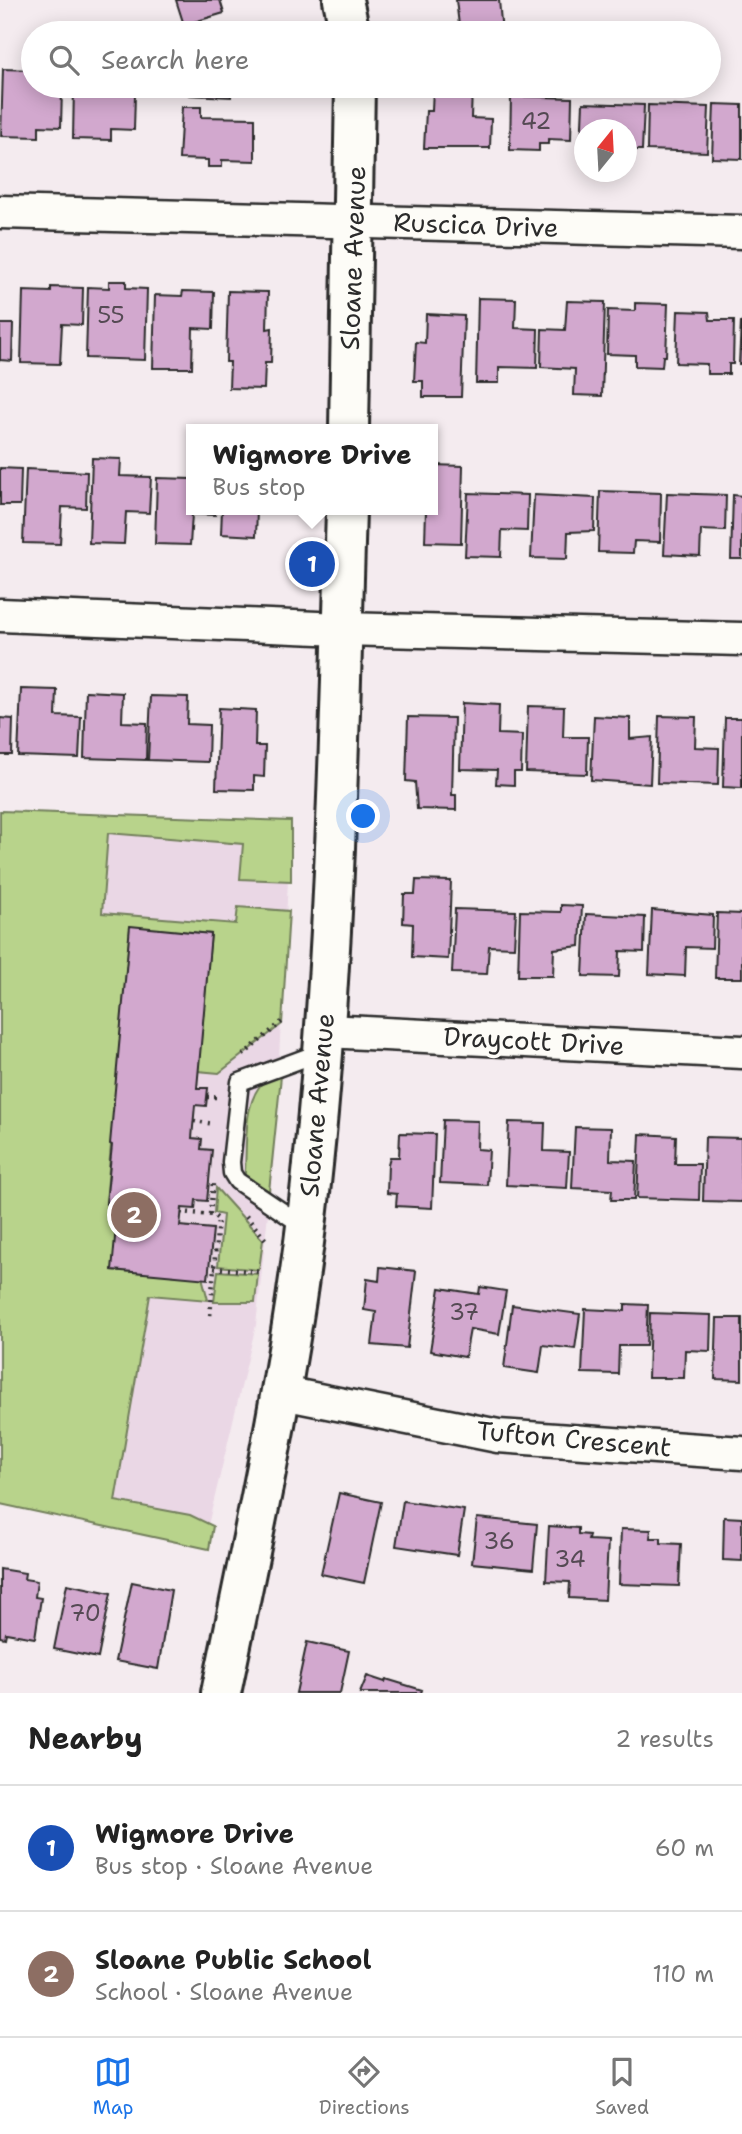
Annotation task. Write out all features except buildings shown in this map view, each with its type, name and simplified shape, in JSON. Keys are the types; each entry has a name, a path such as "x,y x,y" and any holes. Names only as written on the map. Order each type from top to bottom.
{"street":[{"path":"343,0 347,21"},
{"name":"Sloane Avenue","path":"349,424 355,221 355,98"},
{"name":"Ruscica Drive","path":"0,212 742,232"},
{"name":"Sloane Avenue","path":"221,1693 283,1393 306,1227 325,1041 346,515"},
{"path":"0,615 342,629 742,639"},
{"name":"Draycott Drive","path":"325,1041 742,1052"},
{"name":"Tufton Crescent","path":"283,1393 498,1436 742,1452"}],"lane":[{"path":"306,1227 237,1181 230,1161 240,1082 325,1041"}],"path":[{"path":"194,1121 217,1124"},
{"path":"210,1214 213,1179"},
{"path":"181,1212 210,1214 216,1216 218,1222 210,1317"},
{"path":"214,1268 261,1272"}],"shaded area":[{"path":"0,811 291,821 274,1158 256,1325 203,1546 0,1504"}],"green space":[{"path":"0,811 291,821 291,881 240,879 243,844 108,833 102,913 236,924 238,907 289,911 282,1024 219,1073 198,1071 211,934 130,927 106,1203 118,1205 113,1270 202,1277 208,1300 150,1295 115,1501 190,1515 213,1526 209,1549 0,1504"},
{"path":"271,1076 281,1076 269,1191 245,1177 245,1171 246,1132 251,1106 255,1094"},
{"path":"216,1188 263,1240 259,1270 218,1266 223,1215 214,1213"},
{"path":"218,1271 258,1274 255,1302 214,1302"}],"place":[{"name":"Wigmore Drive","path":"312,564"},
{"name":"Sloane Public School","path":"134,1215"}]}
